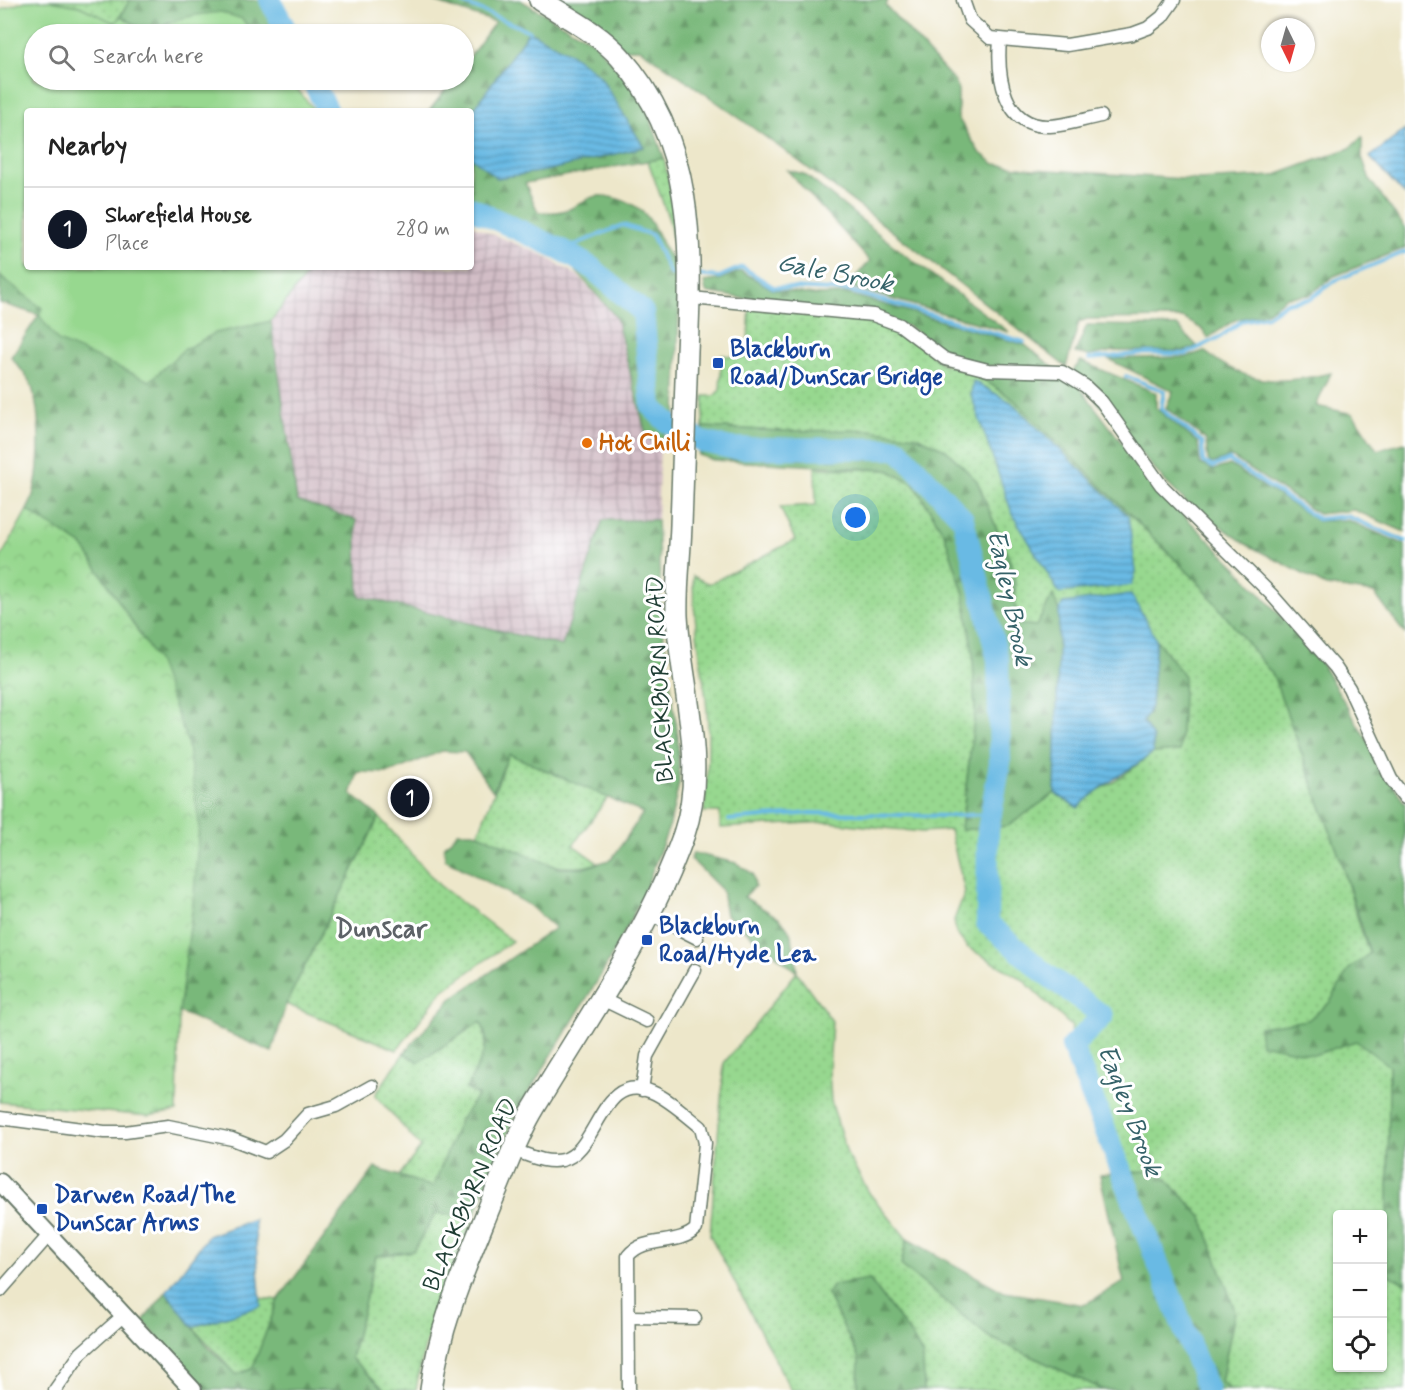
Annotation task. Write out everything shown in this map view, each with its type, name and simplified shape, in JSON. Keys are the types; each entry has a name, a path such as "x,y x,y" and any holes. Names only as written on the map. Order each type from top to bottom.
{"highway":[{"name":"BLACKBURN ROAD","path":"431,1390 434,1368 448,1315 513,1150 529,1116 602,999 650,914 685,831 693,789 692,736 677,615 691,294 691,261 680,168 670,140 642,88 618,54 540,0"}],"main road":[{"path":"1,1185 50,1234 193,1390"}],"street":[{"path":"963,0 970,20 978,29 1000,40 1023,39 1067,45 1131,34 1148,28 1162,17 1174,0"},
{"path":"1000,40 1000,81 1009,104 1016,113 1037,124 1050,126 1082,125 1101,116"},
{"path":"691,294 873,315 900,325 945,359 988,370 1068,373 1102,402 1161,485 1271,594 1335,667 1349,688 1391,778 1405,798"},
{"path":"650,914 697,938"},
{"path":"642,1090 647,1056 695,970"},
{"path":"602,999 647,1021"},
{"path":"0,1118 104,1132 125,1132 168,1126 232,1139 266,1152 284,1140 308,1114 336,1106 372,1086"},
{"path":"513,1150 553,1161 573,1156 580,1150 608,1104 625,1092 642,1090 654,1093 701,1126 705,1143 696,1229 682,1238 638,1246 628,1256 629,1390"},
{"path":"0,1291 50,1234"},
{"path":"55,1390 81,1353 124,1315"},
{"path":"630,1317 691,1315"}],"shaded area":[{"path":"474,226 541,254 577,275 616,317 646,434 660,449 657,520 603,520 562,646 359,596 355,520 297,501 271,321 310,270 474,270"}],"green space":[{"path":"46,0 130,0 115,24 79,6"},
{"path":"46,0 79,6 115,23 121,16 133,24 24,24 24,90 298,90 313,108 24,108 24,270 310,270 271,321 215,333 183,350 150,381 58,341 39,315 42,308 0,276 0,10 25,1"},
{"path":"130,0 264,0 276,24 246,24 242,19 133,24 121,16"},
{"path":"429,0 520,0 594,42 643,98 664,158 525,183 538,212 565,210 588,199 601,196 634,205 650,221 671,258 680,266 676,417 656,403 651,308 581,254 474,203 474,159 497,178 545,171 644,147 529,31 474,109 431,108 445,90 474,90 474,51 495,22"},
{"path":"550,0 888,0 886,6 955,82 958,90 958,118 979,152 995,164 1034,169 1199,180 1273,176 1350,148 1362,137 1362,157 1370,180 1405,228 1405,248 1334,276 1309,295 1287,297 1265,313 1235,320 1208,338 1202,329 1183,318 1087,319 1079,322 1066,367 909,244 749,125 640,49 620,49"},
{"path":"221,12 242,19 246,24 168,24 194,16"},
{"path":"664,158 674,209 678,246 674,246 669,220 648,161"},
{"path":"787,170 804,174 904,254 1009,332 847,286 870,261"},
{"path":"563,256 592,275 638,314 645,407 665,430 660,449 646,434 616,317"},
{"path":"741,271 772,289 813,295 848,294 1025,345 1054,368 988,366 949,354 908,326 706,292 704,282 718,280"},
{"path":"0,277 150,381 183,350 215,333 271,321 297,501 356,520 359,596 562,646 603,520 657,520 662,624 678,737 679,783 670,824 642,898 604,970 516,1113 474,1217 436,1213 413,1251 376,1256 351,1358 385,1390 206,1390 143,1321 166,1292 208,1347 236,1375 252,1369 278,1300 375,1168 433,1187 460,1120 478,1095 466,1089 479,1064 486,1038 480,1022 419,1062 404,1053 451,999 555,928 529,905 445,859 444,847 458,832 474,832 558,868 584,868 612,859 643,813 509,754 493,791 465,752 442,751 389,773 358,772 351,794 379,817 286,1004 272,1052 179,1012 194,895 157,661 83,546 27,510 36,484 38,467 38,415 31,383 11,357 39,315 0,303"},
{"path":"750,307 872,319 896,328 943,364 972,372 1013,399 1199,583 1273,675 1340,858 1361,930 1386,997 1389,1066 1388,1229 1387,1231 1387,1210 1333,1210 1333,1372 1387,1372 1387,1274 1405,1283 1405,1390 1231,1390 1221,1382 1235,1311 1158,1170 1115,1174 1104,1136 1097,1131 1067,1047 1072,1027 1022,979 967,947 956,933 954,920 965,892 950,830 922,832 828,822 720,828 720,812 704,812 708,728 693,576 709,584 795,540 780,507 816,505 815,468 888,470 914,484 944,533 964,594 973,654 975,711 961,830 1008,826 1055,793 1078,808 1094,792 1114,782 1153,753 1180,750 1183,676 1156,639 1063,603 1059,611 1053,596 1036,626 1016,624 1014,571 977,481 781,431 703,427 704,396 714,396 720,390 722,355 747,358","holes":["973,382 1011,402 1106,494"]},
{"path":"1087,325 1177,326 1197,346 1185,351 1114,351 1089,356 1075,353"},
{"path":"1204,351 1235,370 1264,379 1295,379 1331,373 1316,406 1353,414 1377,450 1405,443 1405,532 1354,510 1318,514 1232,457 1211,464 1208,460 1206,440 1166,408 1173,391 1108,359 1187,357"},
{"path":"1081,361 1156,393 1156,408 1198,443 1200,464 1214,470 1230,465 1318,521 1347,520 1405,545 1405,634 1374,593 1326,586 1246,544 1185,501 1162,478 1072,372"},
{"path":"972,372 1058,375 1079,386 1155,487 1237,568 1317,656 1405,804 1405,1283 1387,1274 1389,1066 1356,1041 1314,1055 1261,1044 1259,1027 1308,1020 1330,1002 1349,969 1370,953 1340,858 1273,675 1199,583 1013,399"},
{"path":"703,427 781,431 869,430 916,436 945,449 977,481 1014,571 1016,624 1036,626 1053,595 1059,611 1055,793 1008,826 961,830 975,711 973,654 964,594 944,533 914,484 888,470 713,460 698,455"},
{"path":"27,510 83,546 157,661 187,741 199,824 194,895 179,1012 177,1111 148,1116 0,1102 0,559"},
{"path":"1156,639 1184,676 1180,751 1153,753 1153,738 1143,722 1151,706"},
{"path":"509,754 608,797 573,845 598,863 582,867 551,865 536,861 478,834"},
{"path":"379,817 439,885 512,941 442,991 397,1050 286,1004"},
{"path":"693,853 736,863 753,874 755,886 744,897 785,924 793,941 797,972 726,915 722,890 691,859"},
{"path":"797,972 832,1021 829,1071 831,1101 847,1154 870,1194 907,1239 901,1265 989,1337 1104,1390 924,1390 923,1356 911,1335 869,1279 827,1294 859,1358 858,1390 791,1390 710,1235 724,1063"},
{"path":"480,1022 486,1038 485,1047 466,1089 478,1095 460,1120 433,1188 399,1176 421,1147 375,1095 404,1053 419,1062"},
{"path":"1158,1170 1202,1217 1235,1311 1221,1382 1231,1390 1104,1390 989,1337 901,1265 907,1239 1004,1292 1084,1305 1124,1282 1100,1175"},
{"path":"436,1213 474,1217 432,1323 416,1390 385,1390 351,1358 376,1256 413,1251"},
{"path":"869,1279 911,1335 923,1356 924,1390 858,1390 859,1358 827,1294 833,1285"},
{"path":"260,1298 278,1300 253,1368 237,1375 193,1327 260,1306"}],"water":[{"path":"529,31 573,55 600,76 644,147 545,171 497,178 474,159 474,109"},
{"path":"1405,130 1405,195 1370,157"},
{"path":"973,381 1011,402 1128,516 1136,571 1132,585 1059,593 1012,513 971,395"},
{"path":"1131,594 1156,639 1151,706 1143,722 1153,738 1153,753 1104,786 1078,808 1055,793 1059,611 1063,603"},
{"path":"254,1219 261,1306 193,1327 166,1292 208,1236"}],"waterway":[{"name":"Eagley Brook","path":"270,0 283,24"},
{"path":"456,0 529,31"},
{"name":"Eagley Brook","path":"317,90 326,108"},
{"name":"Eagley Brook","path":"474,209 562,250 592,268 643,312 652,407 667,422 703,442 731,448 898,449 963,519 998,660 1000,763 988,830 987,923 1042,971 1103,1016 1072,1046 1208,1390"},
{"name":"Gale Brook","path":"562,250 623,225 652,235 670,274 682,274"},
{"path":"1089,359 1147,353 1186,354 1220,337 1242,321 1267,316 1286,303 1310,299 1334,281 1405,252"},
{"name":"Gale Brook","path":"696,275 719,277 742,267 773,287 850,291 1024,342"},
{"name":"Gale Brook","path":"1126,376 1164,391 1161,409 1202,442 1203,462 1213,467 1229,460 1318,519 1347,516 1405,541"},
{"path":"729,820 811,813 948,816 991,814"}],"place":[{"name":"Blackburn Road/Dunscar Bridge","path":"718,363"},
{"name":"Hot Chilli","path":"587,443"},
{"name":"Shorefield House","path":"410,798"},
{"name":"Blackburn Road/Hyde Lea","path":"647,940"},
{"name":"Darwen Road/The Dunscar Arms","path":"42,1209"}],"district":[{"name":"Dunscar","path":"381,929"}]}
